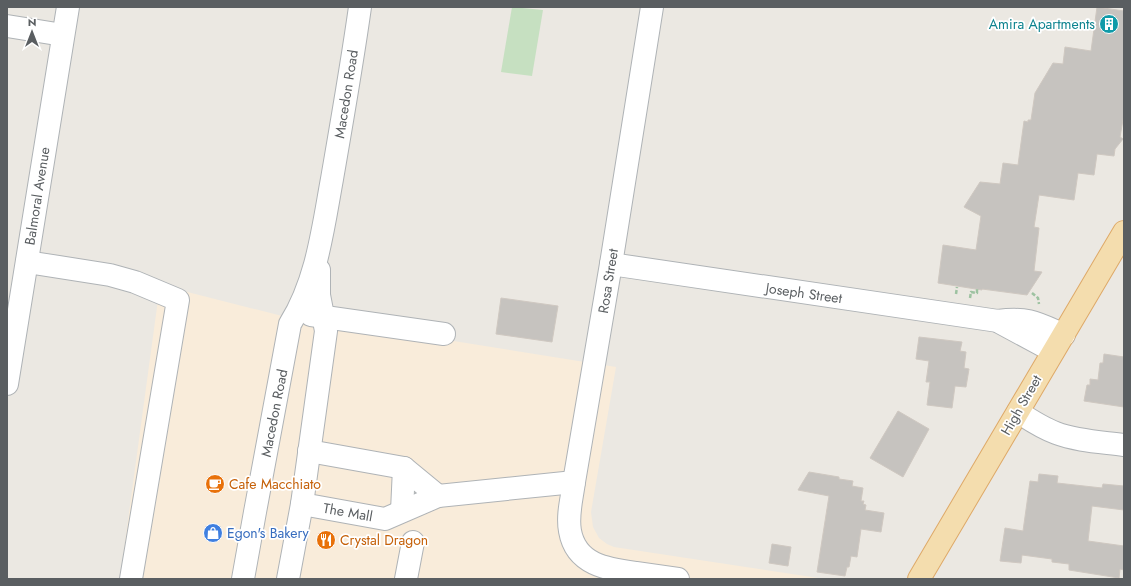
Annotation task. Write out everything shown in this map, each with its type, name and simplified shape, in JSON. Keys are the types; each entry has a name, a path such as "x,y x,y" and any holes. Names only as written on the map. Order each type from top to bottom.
{"main road":[{"name":"High Street","path":"919,579 1124,232"}],"street":[{"name":"Balmoral Avenue","path":"7,384 68,7"},
{"name":"Macedon Road","path":"243,579 254,512 290,324 298,313 306,294 319,251 360,7"},
{"name":"Rosa Street","path":"652,7 574,482 570,515 570,530 573,541 580,553 595,564 608,569 678,579"},
{"path":"7,26 63,35"},
{"name":"Macedon Road","path":"288,579 302,504 308,451 326,330 319,295 319,251"},
{"path":"27,262 110,275 135,282 178,300 131,579"},
{"name":"Joseph Street","path":"611,264 998,321 1017,330 1058,343"},
{"path":"298,313 444,334"},
{"path":"1018,412 1037,425 1057,434 1072,438 1124,445"},
{"path":"308,451 404,468 438,496"},
{"path":"402,511 404,468"},
{"name":"The Mall","path":"302,504 385,519 438,496 574,482"},
{"path":"406,579 413,542"}],"path":[{"path":"956,291 957,287"},
{"path":"970,297 971,292 977,293 977,290"},
{"path":"1032,293 1038,298 1038,301"}],"shaded area":[{"path":"160,285 286,317 416,335 616,367 591,512 593,527 599,538 614,547 825,579 120,579"}],"green space":[{"path":"512,7 543,10 532,76 501,72"}],"building":[{"path":"1097,7 1124,11 1124,114 1120,137 1123,139 1115,149 1114,156 1097,154 1094,175 1078,173 1074,200 1039,195 1034,227 1039,228 1034,271 1042,272 1027,295 938,283 943,245 976,250 981,216 964,207 980,182 1000,184 1003,163 1018,165 1024,121 1028,122 1028,120 1031,120 1035,93 1053,63 1063,64 1065,47 1091,51"},
{"path":"501,298 558,306 552,342 496,334"},
{"path":"919,337 962,342 960,351 966,352 964,368 969,369 966,387 955,386 952,408 927,405 930,382 926,382 929,361 916,359"},
{"path":"1104,354 1124,357 1124,407 1084,401 1087,385 1090,385 1090,379 1098,380 1100,363 1103,363"},
{"path":"898,411 929,429 903,477 870,458"},
{"path":"809,472 853,481 852,486 863,488 861,501 864,501 863,504 866,505 865,510 884,513 881,532 861,529 857,557 851,556 849,567 847,567 845,576 817,572 829,496 798,490"},
{"path":"1039,474 1058,476 1057,483 1102,488 1103,484 1124,486 1124,510 1092,506 1088,541 1124,546 1124,570 1120,569 1119,578 1069,570 1069,564 1052,562 1052,559 1022,555 1021,563 1000,561 1005,528 1023,531 1030,481 1038,482"},
{"path":"772,544 791,547 788,566 769,563"}],"place":[{"name":"Amira Apartments","path":"1109,24"},
{"name":"Cafe Macchiato","path":"215,484"},
{"name":"Egon's Bakery","path":"213,533"},
{"name":"Crystal Dragon","path":"326,540"}]}
